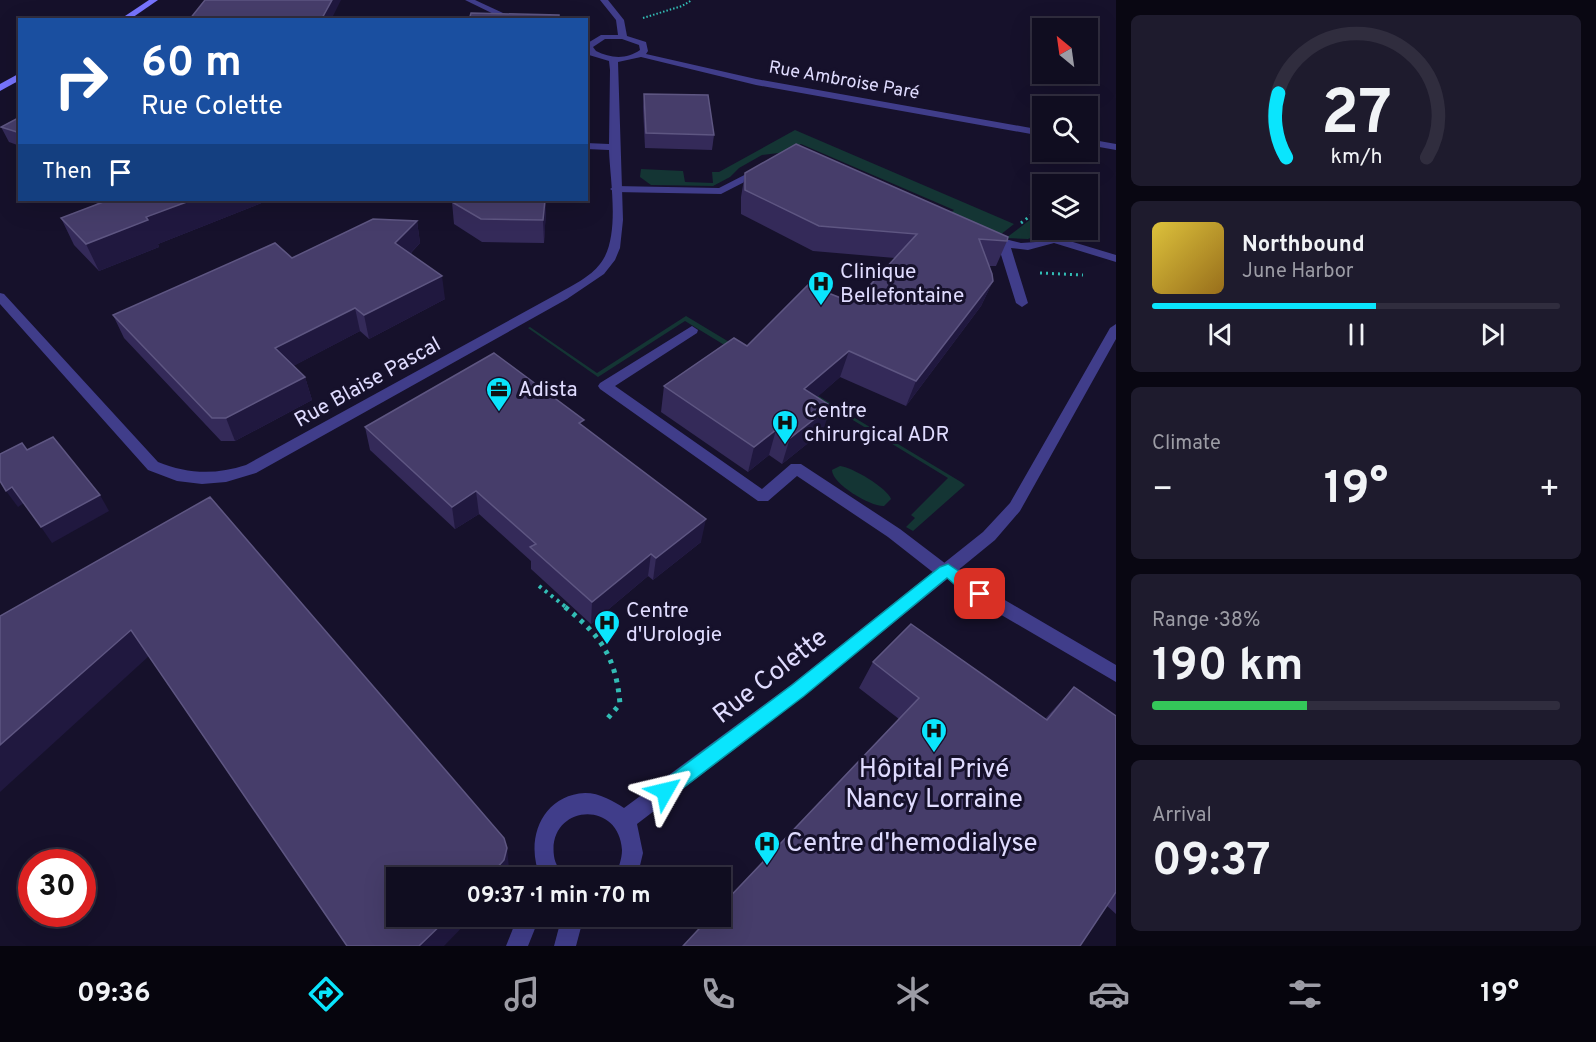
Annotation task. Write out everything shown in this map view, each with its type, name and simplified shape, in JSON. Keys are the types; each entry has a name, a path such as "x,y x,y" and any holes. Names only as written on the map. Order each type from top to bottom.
{"main road":[{"path":"126,18 154,0"},
{"path":"114,18 127,6"},
{"path":"0,88 18,77"}],"street":[{"path":"469,0 510,18"},
{"path":"604,0 620,20 623,37"},
{"path":"623,37 642,44 644,51 641,55 629,59 613,60 589,50 589,42 623,37"},
{"name":"Rue Ambroise Paré","path":"641,55 756,82 1032,132"},
{"name":"Rue Blaise Pascal","path":"0,297 153,466 172,475 190,479 211,479 235,475 276,457 595,275 611,257 617,227 613,60"},
{"path":"1098,144 1116,147"},
{"path":"588,147 614,147"},
{"path":"615,189 721,191 771,164"},
{"path":"980,235 1004,245 1027,246 1046,243 1053,239 1116,259"},
{"path":"1004,245 1022,303"},
{"name":"Rue Colette","path":"624,821 798,690 989,536 1015,507 1116,328"},
{"path":"692,330 605,386 763,497 796,468 980,594 1116,674"},
{"path":"546,867 542,848 546,830 557,814 574,805 592,803 609,808 624,821 633,838 634,858 630,867"},
{"path":"517,946 525,927"},
{"path":"565,946 570,927"}],"path":[{"path":"620,20 648,18 692,0"},
{"path":"1012,271 1087,275"},
{"path":"539,585 591,629 610,654 617,675 620,704 608,718"}],"green space":[{"path":"795,130 1014,224 1000,235 944,219 954,210 801,144 787,152 762,155 713,186 651,185 640,177 641,169 683,171 685,182 713,183 712,172 719,172"},
{"path":"1031,219 1032,220 1032,237 1006,238"},
{"path":"686,316 965,485 913,531 906,527 915,518 911,515 948,478 838,411 824,422 726,346 685,321 598,377 528,328 530,327 597,373"},
{"path":"840,466 868,479 883,489 891,499 884,506 870,503 853,494 834,476 832,470"}],"building":[{"path":"205,0 332,0 322,18 191,18"},
{"path":"471,13 559,15 559,18 470,18"},
{"path":"644,94 708,95 714,135 646,133"},
{"path":"18,118 18,132 1,127"},
{"path":"796,144 1008,237 1007,241 979,239 993,281 916,381 849,351 804,389 831,406 790,438 776,430 754,447 664,386 734,338 747,346 808,285 846,300 853,292 861,295 917,234 819,226 745,190 745,173"},
{"path":"106,201 189,201 146,217 148,220 86,244 61,218"},
{"path":"545,201 543,220 481,219 452,202"},
{"path":"373,219 417,221 395,243 442,276 364,315 355,308 275,348 305,377 226,418 212,418 113,315 275,243 292,258"},
{"path":"494,353 584,420 579,423 706,519 656,558 651,554 592,602 530,547 536,544 476,491 452,507 365,427"},
{"path":"53,437 100,495 41,527 12,487 6,491 0,481 0,454 22,443 27,450"},
{"path":"210,497 504,838 507,848 504,860 498,867 386,867 386,927 439,927 419,946 347,946 131,630 0,745 0,616"},
{"name":"Hôpital Privé Nancy Lorraine","path":"911,624 1047,720 1074,687 1116,716 1116,892 1080,946 683,946 701,927 731,927 731,895 919,698 873,662"}],"place":[{"name":"Clinique Bellefontaine","path":"821,307"},
{"name":"Adista","path":"499,413"},
{"name":"Centre chirurgical ADR","path":"785,446"},
{"name":"Centre d'Urologie","path":"607,646"},
{"name":"Hôpital Privé Nancy Lorraine","path":"934,754"},
{"name":"Centre d'hemodialyse","path":"767,867"}],"route":[{"path":"665,791 798,690 948,570 980,594"}]}
